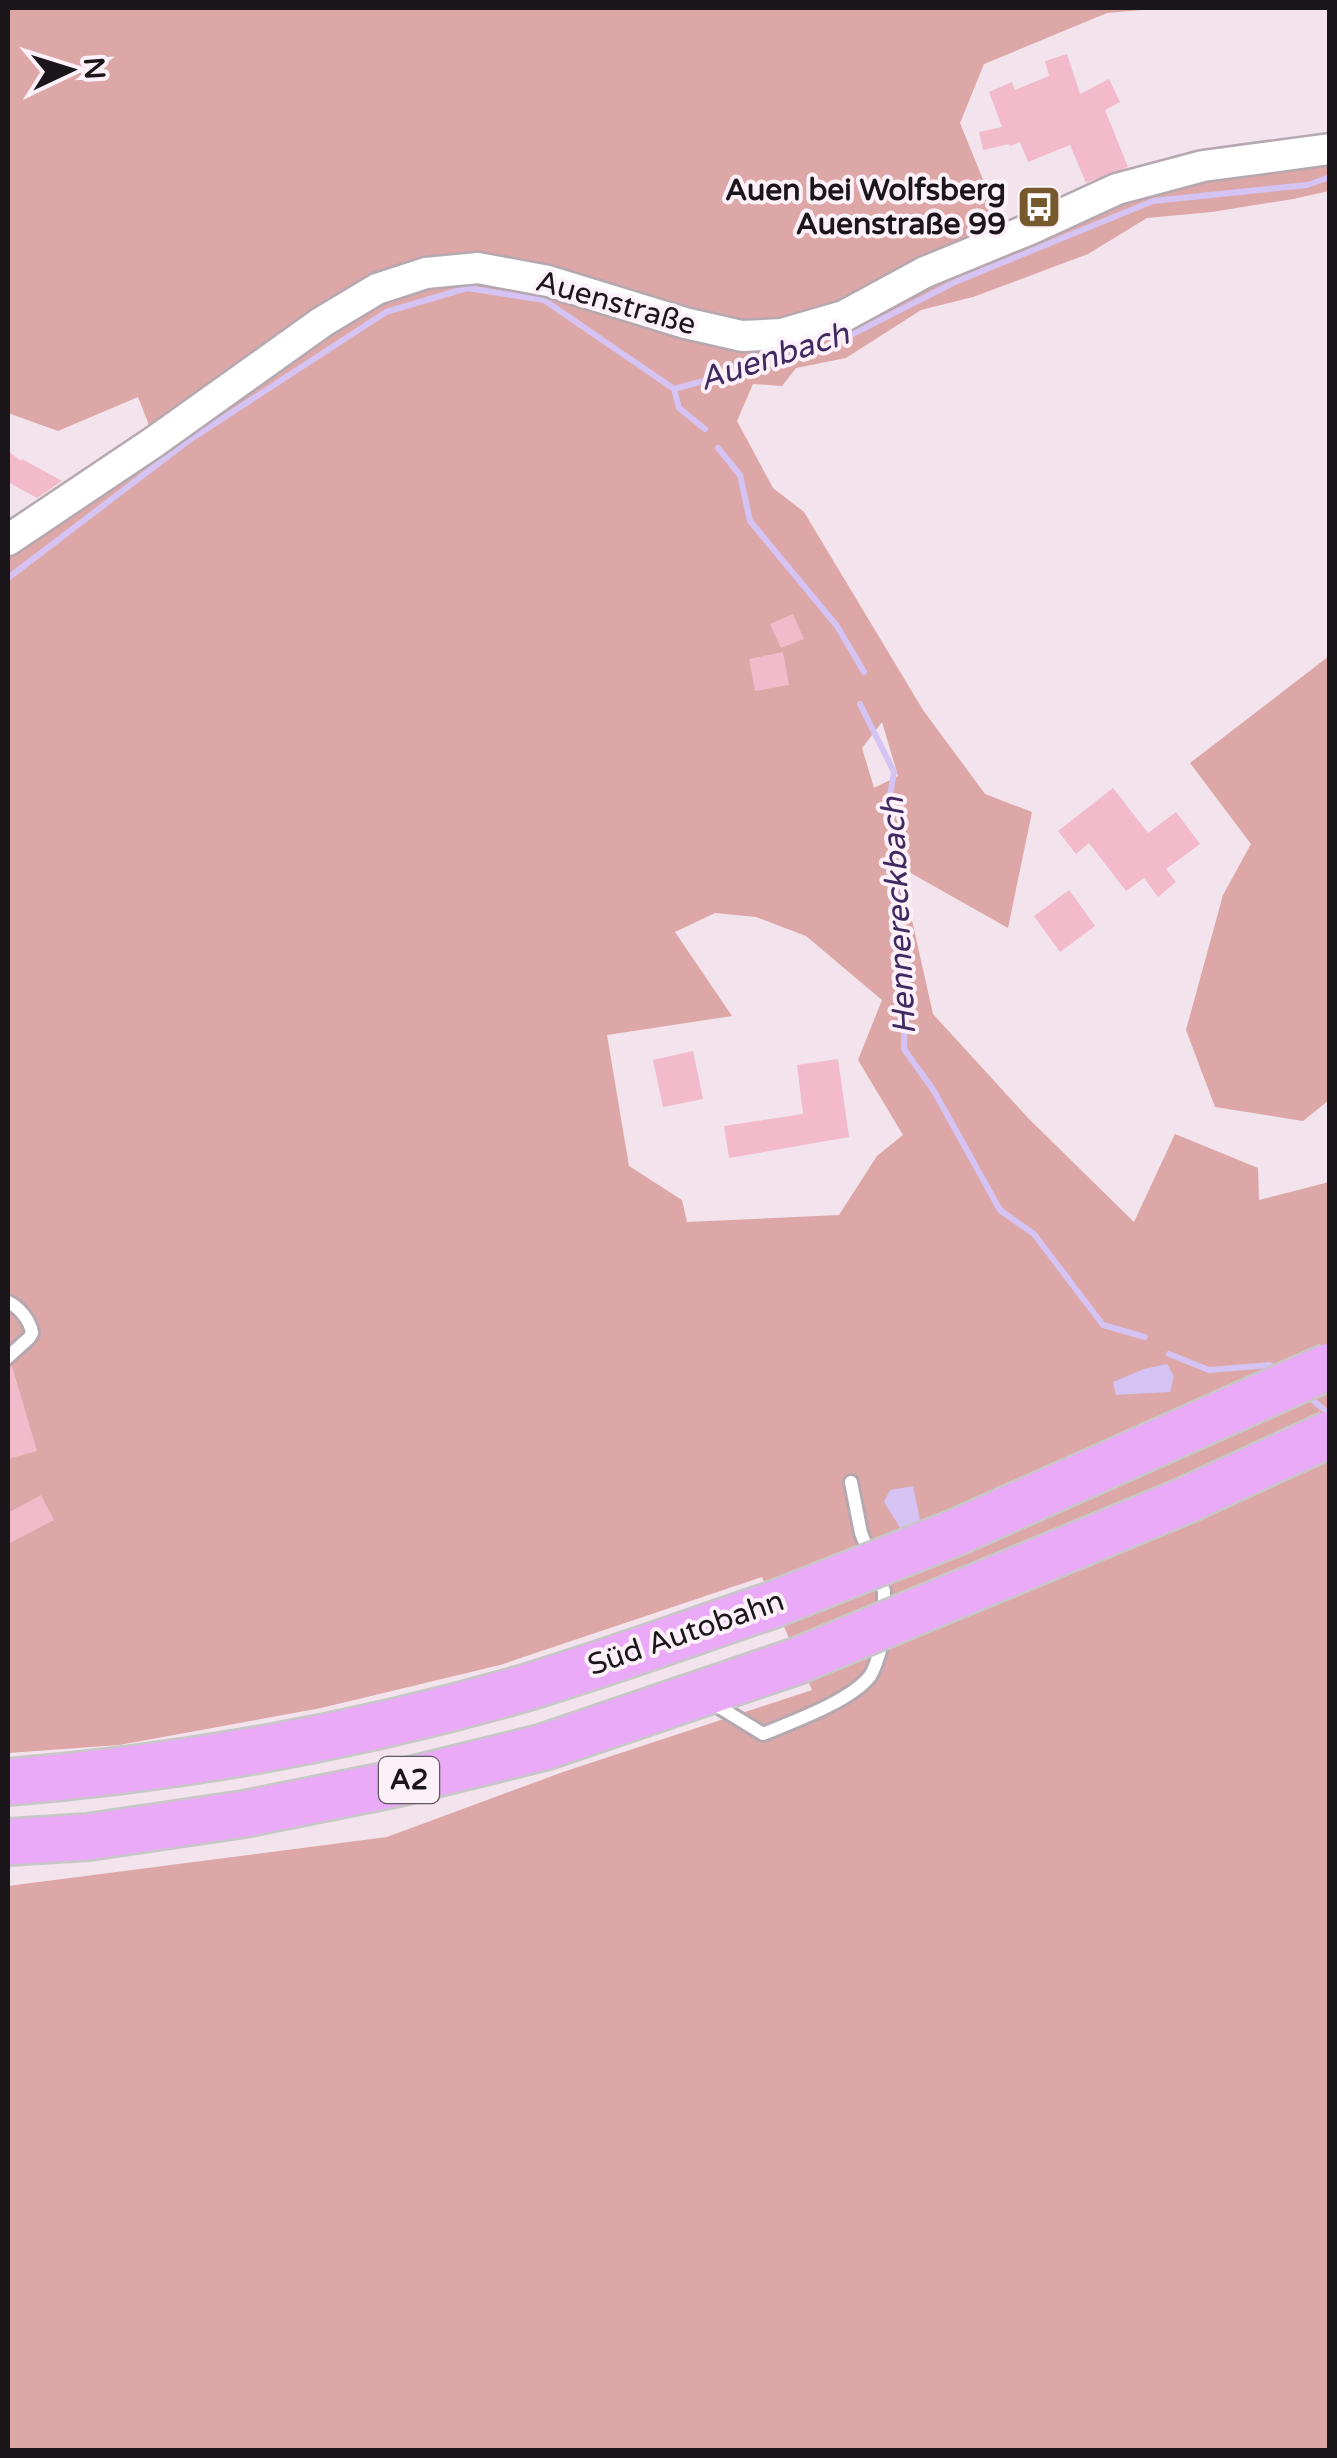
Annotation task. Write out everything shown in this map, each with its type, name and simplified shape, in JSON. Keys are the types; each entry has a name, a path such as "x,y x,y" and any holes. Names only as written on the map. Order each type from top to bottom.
{"highway":[{"name":"Süd Autobahn","path":"8,1782 224,1756 373,1726 521,1688 772,1605 957,1532 1330,1366"},
{"name":"Süd Autobahn","path":"8,1842 88,1836 244,1814 394,1784 544,1746 796,1660 1184,1501 1330,1434"}],"street":[{"name":"Auenstraße","path":"8,540 322,322 377,289 426,273 478,268 548,282 742,336 782,334 844,316 926,272 1117,188 1203,166 1330,149"}],"lane":[{"path":"8,1302 25,1318 32,1332 8,1357"},
{"path":"700,1695 762,1734 809,1715 856,1689 872,1674 884,1637 884,1590 860,1533 851,1482"}],"shaded area":[{"path":"8,8 1165,8 1107,13 984,64 960,123 1010,246 1133,196 1207,175 1329,159 1329,191 1212,212 1147,218 1088,254 973,297 921,310 846,358 796,368 782,386 753,384 737,421 773,488 804,512 923,710 985,794 1032,812 1008,928 900,867 933,1014 1028,1118 1134,1222 1175,1134 1258,1168 1259,1200 1329,1182 1329,2450 8,2450 8,1886 387,1837 563,1772 812,1690 762,1577 500,1665 321,1708 119,1745 8,1753 8,526 118,482 161,456 138,397 58,431 8,413","holes":["882,722 898,776 874,788 862,748","715,913 756,917 806,936 882,1000 858,1060 903,1135 877,1156 839,1215 687,1222 682,1200 629,1166 607,1035 732,1016 675,932"]},
{"path":"1329,656 1329,1100 1303,1121 1215,1107 1186,1030 1223,895 1251,844 1190,763"},
{"path":"1167,1364 1174,1376 1170,1392 1116,1395 1113,1382"},
{"path":"913,1486 921,1525 902,1531 884,1502 890,1490"}],"building":[{"path":"1067,54 1080,94 1109,79 1120,102 1105,110 1128,167 1086,183 1070,145 1028,162 1020,142 983,150 979,132 1002,127 989,92 1012,82 1015,90 1049,76 1045,61"},
{"path":"8,451 62,481 37,498 8,482"},
{"path":"793,614 804,639 781,648 770,624"},
{"path":"783,652 789,685 755,691 749,659"},
{"path":"1113,788 1148,833 1176,812 1200,844 1166,869 1176,882 1158,897 1144,878 1126,891 1089,843 1076,854 1058,831"},
{"path":"1069,890 1095,926 1060,952 1034,916"},
{"path":"693,1051 703,1099 663,1107 653,1060"},
{"path":"838,1059 849,1137 729,1158 724,1126 803,1114 797,1065"},
{"path":"12,1366 37,1451 8,1459 8,1367"},
{"path":"41,1495 54,1520 8,1544 8,1513"}],"waterway":[{"name":"Auenbach","path":"8,578 188,441 386,312 467,288 544,300 674,389 827,347 955,282 1153,201 1307,185 1330,177"},
{"name":"Hennereckbach","path":"674,389 679,408 705,429"},
{"name":"Hennereckbach","path":"718,448 740,475 750,521 837,626 864,672"},
{"name":"Hennereckbach","path":"860,704 894,772 888,807 905,992 904,1049 934,1091 1000,1210 1034,1234 1103,1325 1145,1337"},
{"name":"Hennereckbach","path":"1169,1354 1209,1370 1270,1365 1279,1372"},
{"name":"Hennereckbach","path":"1307,1396 1330,1414"}],"place":[{"name":"Auen bei Wolfsberg Auenstraße 99","path":"1039,207"}]}
